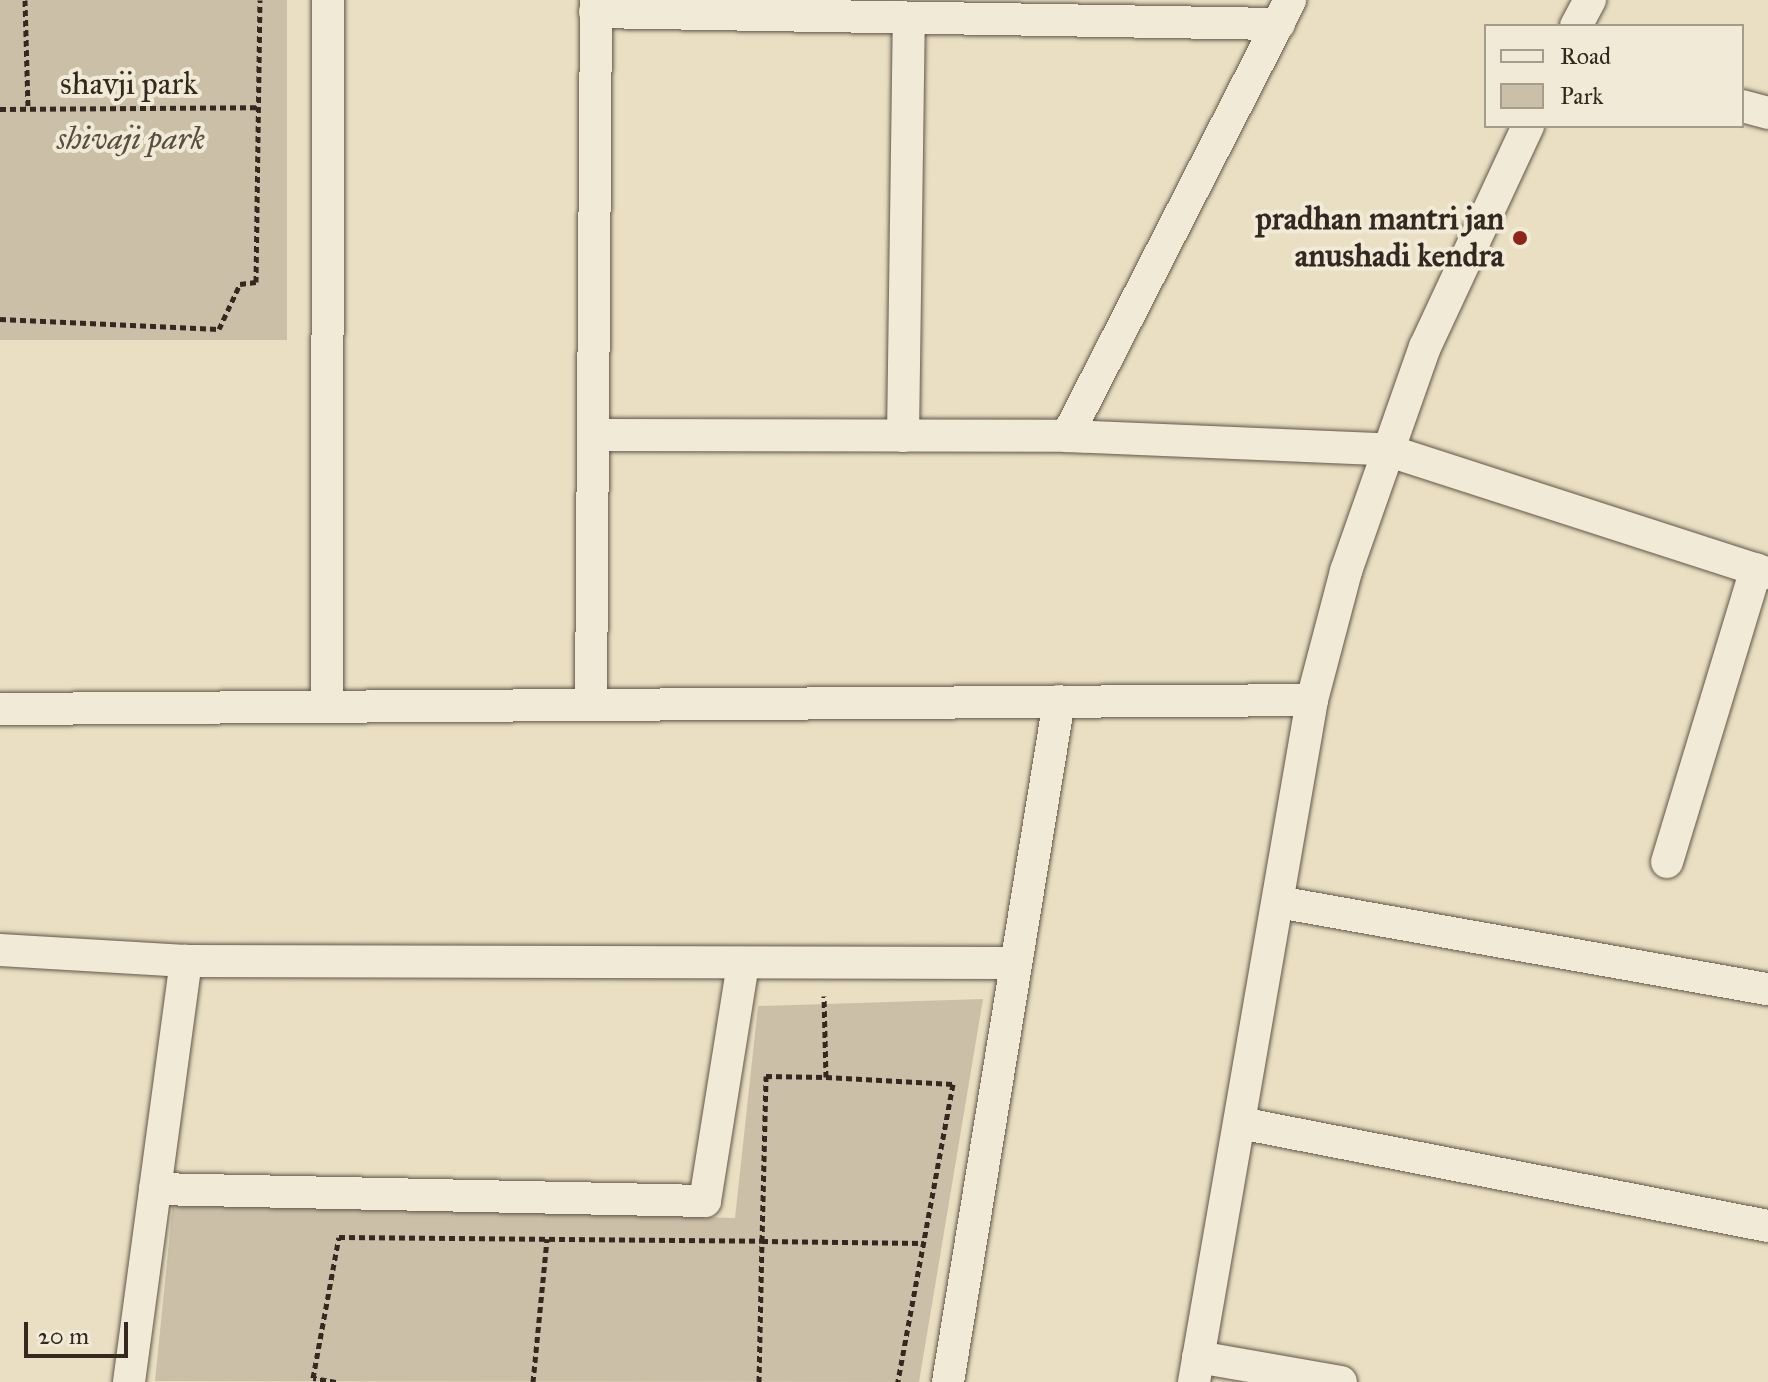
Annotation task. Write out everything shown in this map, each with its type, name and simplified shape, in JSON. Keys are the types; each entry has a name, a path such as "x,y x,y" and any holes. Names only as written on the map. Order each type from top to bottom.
{"street":[{"path":"327,707 328,0"},
{"path":"1577,24 1590,0"},
{"path":"591,704 596,6 909,18 1285,12 1067,436"},
{"path":"903,436 909,18"},
{"path":"1744,107 1768,113"},
{"path":"1341,1382 1196,1370 1312,700 1383,449 1527,128"},
{"path":"593,435 1067,436 1383,449 1762,571 1667,862"},
{"path":"0,709 1312,700"},
{"path":"948,1382 1059,701"},
{"path":"1278,902 1768,989"},
{"path":"0,950 186,961 1015,963"},
{"path":"129,1382 186,961"},
{"path":"155,1189 705,1201 743,963"},
{"path":"1240,1123 1768,1226"}],"path":[{"path":"25,0 28,109"},
{"path":"0,319 219,329 240,284 256,282 260,0"},
{"name":"shavji park","path":"0,109 258,107"},
{"path":"826,1077 953,1084 898,1382"},
{"path":"533,1382 547,1239"},
{"path":"759,1382 762,1241 924,1243"}],"green space":[{"name":"shivaji park","path":"0,0 287,0 287,340 0,340"},
{"path":"983,999 919,1382 155,1381 173,1202 735,1218 758,1006"}],"place":[{"name":"pradhan mantri jan anushadi kendra","path":"1520,238"}]}
